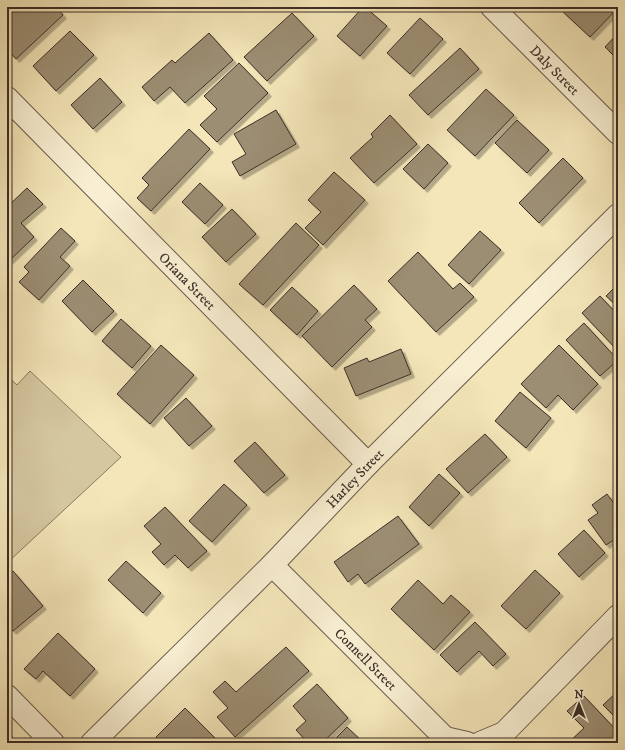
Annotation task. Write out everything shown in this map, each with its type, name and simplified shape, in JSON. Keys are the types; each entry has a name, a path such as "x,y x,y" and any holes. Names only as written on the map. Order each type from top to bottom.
{"street":[{"name":"Daly Street","path":"492,7 618,133"},
{"name":"Oriana Street","path":"7,98 368,464"},
{"name":"Harley Street","path":"92,743 272,565 368,464 618,215"},
{"name":"Connell Street","path":"272,565 445,738 466,743"},
{"path":"480,743 504,733 618,616"},
{"path":"7,696 53,743"}],"path":[{"path":"7,733 17,743"}],"shaded area":[{"path":"30,371 121,457 7,563 7,376 17,385"}],"building":[{"path":"10,7 56,7 63,15 16,59 7,49 7,10"},
{"path":"363,7 365,7 387,26 360,56 337,36"},
{"path":"564,7 618,8 590,37 561,10"},
{"path":"292,13 314,36 267,81 244,57"},
{"path":"420,18 443,39 410,74 387,53"},
{"path":"70,31 94,55 56,91 33,66"},
{"path":"209,33 233,60 185,103 170,87 154,101 142,87 172,60 175,63"},
{"path":"618,33 618,60 605,47"},
{"path":"460,48 479,69 428,115 409,95"},
{"path":"239,63 268,93 217,142 200,125 217,109 204,96"},
{"path":"100,78 122,102 93,129 71,105"},
{"path":"486,89 514,115 475,156 447,130"},
{"path":"276,110 296,144 240,176 232,162 246,154 234,134"},
{"path":"390,115 417,144 374,183 350,158 373,137 371,134"},
{"path":"517,120 549,150 527,173 495,143"},
{"path":"189,129 210,149 151,211 137,198 149,185 142,178"},
{"path":"428,144 448,163 424,189 403,169"},
{"path":"563,158 583,178 539,223 519,203"},
{"path":"334,172 365,200 323,245 305,228 321,212 308,200"},
{"path":"200,183 223,205 205,224 182,202"},
{"path":"27,188 43,204 21,223 34,237 9,261 7,259 7,207"},
{"path":"232,209 256,234 226,262 202,237"},
{"path":"296,223 319,245 263,305 239,284"},
{"path":"61,228 75,241 60,257 70,266 39,300 19,282 29,272 24,267"},
{"path":"480,231 501,250 469,284 448,265"},
{"path":"418,252 453,289 460,283 474,297 436,332 388,281"},
{"path":"83,280 114,311 92,332 62,301"},
{"path":"618,284 618,307 606,296"},
{"path":"354,285 377,309 365,320 372,327 332,367 302,336"},
{"path":"292,287 318,311 297,335 270,310"},
{"path":"600,296 618,315 618,351 582,313"},
{"path":"121,319 151,346 132,368 102,341"},
{"path":"584,323 618,360 600,376 566,340"},
{"path":"161,345 194,375 150,424 117,394"},
{"path":"559,345 598,384 573,410 558,395 546,408 521,384"},
{"path":"401,349 411,374 356,396 344,368 367,358 369,362"},
{"path":"520,392 551,418 526,448 495,421"},
{"path":"186,398 212,426 189,446 164,418"},
{"path":"485,434 507,457 468,493 446,469"},
{"path":"255,442 285,475 264,493 234,461"},
{"path":"439,474 460,493 429,526 409,507"},
{"path":"224,484 247,505 212,542 189,521"},
{"path":"607,494 618,509 618,537 606,545 588,520 598,513 592,505"},
{"path":"165,507 207,551 188,568 175,555 164,565 152,552 161,544 144,526"},
{"path":"398,516 419,544 365,584 358,574 348,582 334,562"},
{"path":"584,530 605,553 579,577 558,554"},
{"path":"126,561 161,593 143,613 108,580"},
{"path":"535,570 560,593 526,629 501,606"},
{"path":"13,571 43,606 13,631 7,625 7,576"},
{"path":"418,580 443,604 451,595 470,612 434,650 391,609"},
{"path":"475,622 506,654 493,666 479,651 457,672 440,655"},
{"path":"58,633 95,669 70,696 43,671 36,679 24,669"},
{"path":"286,647 309,671 235,737 217,717 228,708 213,692 225,681 236,692"},
{"path":"317,684 348,718 322,743 308,743 296,730 306,721 293,706"},
{"path":"618,691 618,720 603,705"},
{"path":"584,696 618,732 618,736 611,743 568,743 584,728 567,711"},
{"path":"185,708 220,743 159,743 161,742 156,737"},
{"path":"347,727 364,743 331,743"}]}
